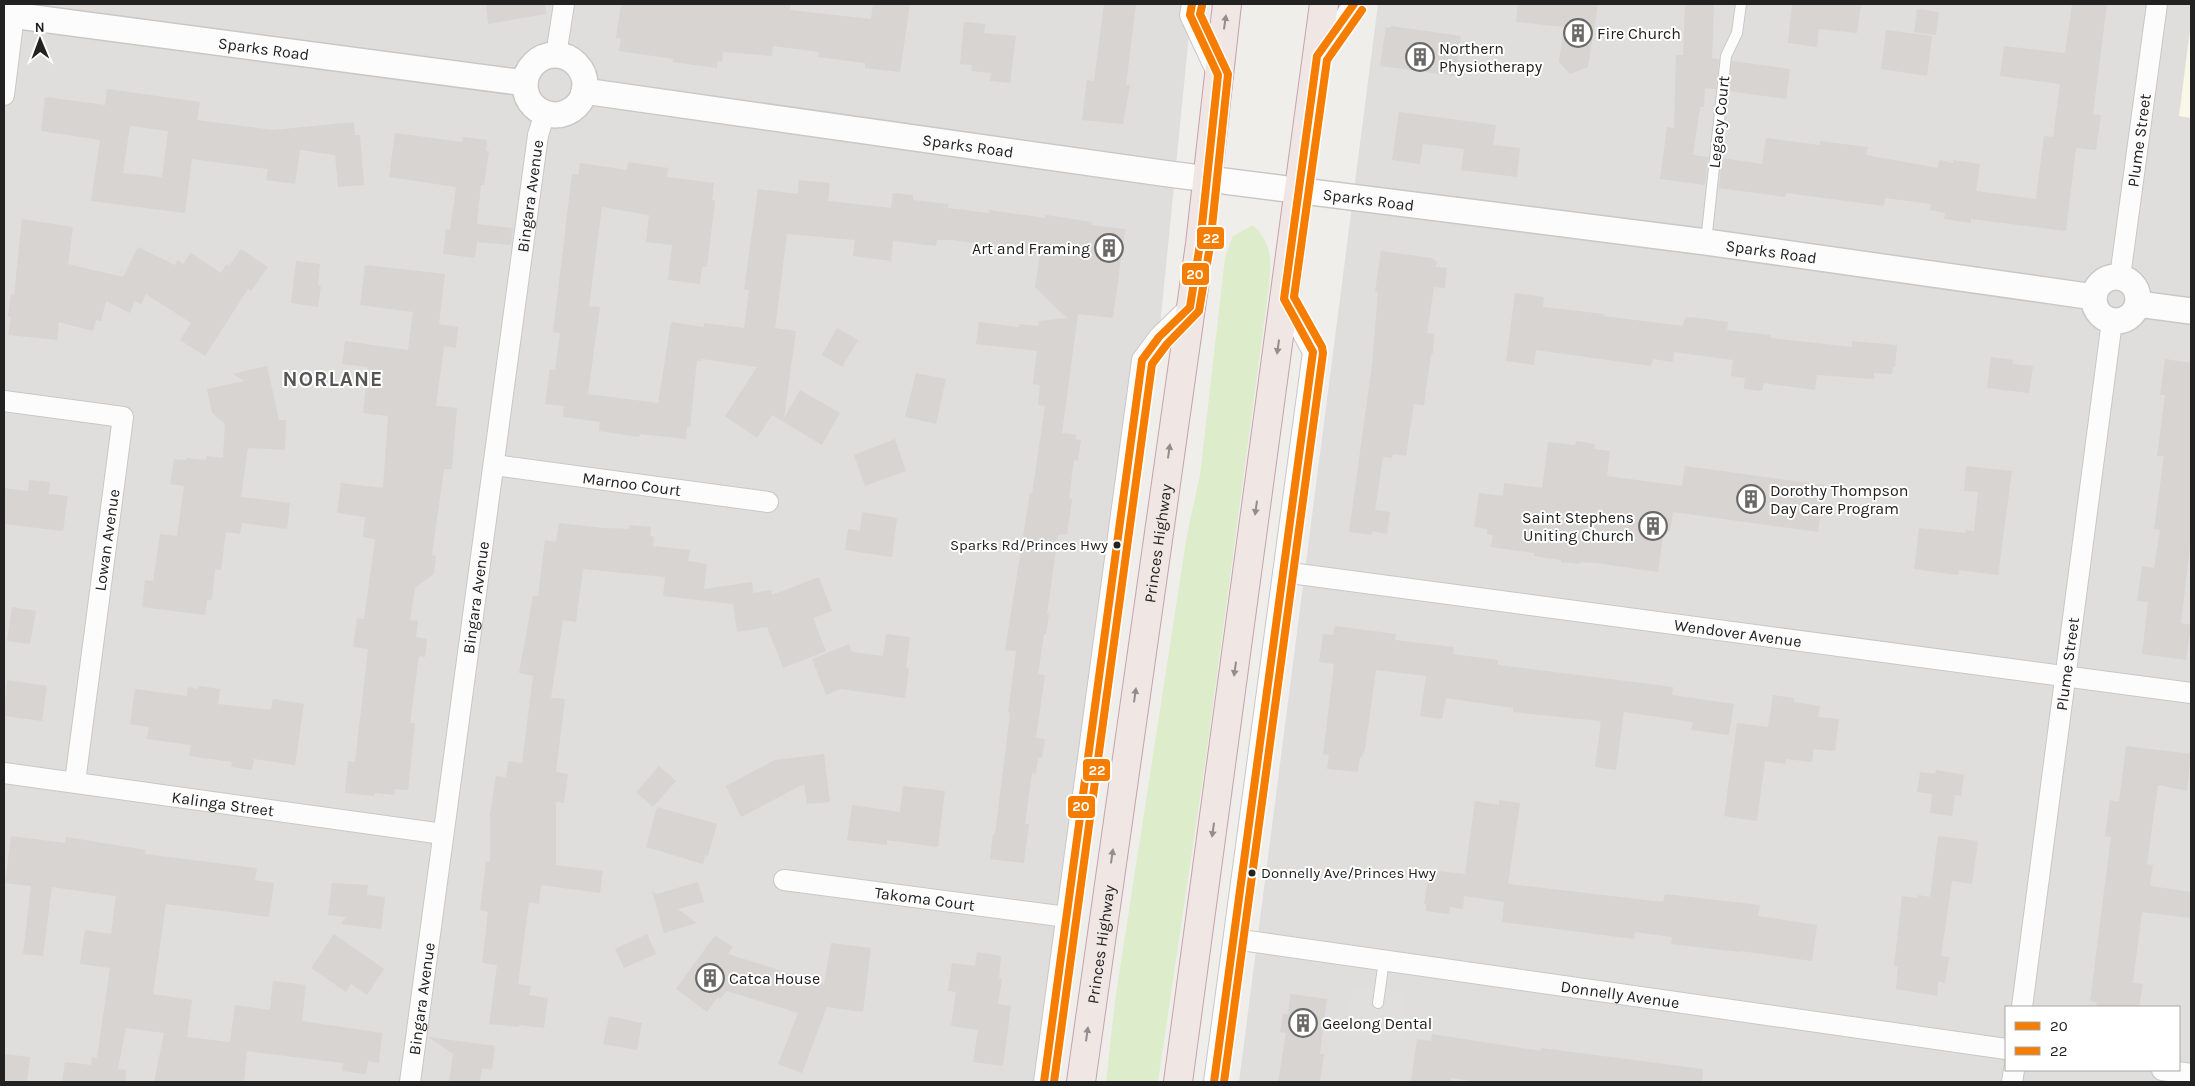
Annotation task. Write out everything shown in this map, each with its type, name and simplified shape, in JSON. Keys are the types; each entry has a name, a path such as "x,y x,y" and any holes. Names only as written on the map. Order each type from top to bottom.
{"highway":[{"name":"Princes Highway","path":"1081,1082 1190,307 1227,4"},
{"path":"1178,1082 1324,4"}],"street":[{"path":"556,55 564,4"},
{"path":"1192,4 1190,15 1218,75"},
{"path":"1317,56 1354,4"},
{"name":"Plume Street","path":"2120,277 2158,4"},
{"path":"4,94 9,14"},
{"name":"Sparks Road","path":"9,14 525,83"},
{"path":"556,55 572,60 578,66 584,83 584,91 580,100 573,108 564,113 545,113 536,108 530,101 526,93 525,83 531,66 546,56 556,55"},
{"name":"Sparks Road","path":"584,91 1207,179 1706,242 2094,297"},
{"name":"Bingara Avenue","path":"410,1082 538,135 545,113"},
{"path":"2120,277 2127,280 2137,290 2138,304 2132,316 2119,321 2112,321 2101,315 2095,304 2094,297 2096,290 2106,280 2120,277"},
{"path":"1214,1082 1313,352 1284,299"},
{"path":"2138,304 2191,311"},
{"path":"1044,1082 1142,360 1159,337 1190,307"},
{"name":"Plume Street","path":"2022,1006 2112,321"},
{"name":"Lowan Avenue","path":"4,401 123,417 75,782"},
{"name":"Marnoo Court","path":"494,465 768,502"},
{"name":"Wendover Avenue","path":"1283,572 2191,693"},
{"name":"Kalinga Street","path":"4,773 443,834"},
{"name":"Takoma Court","path":"784,880 1067,917"},
{"name":"Donnelly Avenue","path":"1234,939 2005,1049"},
{"path":"2169,1071 2191,1074"}],"lane":[{"name":"Legacy Court","path":"1706,242 1726,56 1737,33 1741,4"},
{"path":"1378,1003 1384,960"}],"shaded area":[{"path":"4,4 1192,4 1159,337 1142,360 1044,1082 4,1082"},
{"path":"1378,4 2191,4 2191,1082 1239,1082"},
{"path":"2191,22 2191,118 2179,116"},
{"path":"1352,988 1406,994 1401,1041 1347,1036"}],"green space":[{"path":"1253,225 1264,239 1269,253 1269,286 1205,764 1158,1082 1106,1082 1115,1001 1187,535 1200,475 1225,258 1233,236"}],"building":[{"path":"486,4 545,4 546,14 488,24"},
{"path":"621,4 791,4 790,10 871,19 873,4 910,4 900,72 865,68 865,63 818,57 819,52 773,46 772,56 723,52 722,62 717,61 717,68 673,62 673,59 619,51 621,39 616,38"},
{"path":"1104,4 1136,4 1126,85 1130,85 1123,124 1082,120 1087,80 1094,81"},
{"name":"Fire Church","path":"1518,4 1598,4 1588,67 1570,74 1559,62 1564,27 1516,22"},
{"path":"1685,4 1714,4 1712,58 1719,59 1716,89 1705,88 1704,107 1700,107 1693,155 1708,157 1705,185 1660,179 1667,127 1674,128 1676,55 1683,55"},
{"path":"1792,4 1861,4 1857,33 1819,29 1817,47 1788,43"},
{"path":"2072,4 2107,4 2093,114 2101,115 2096,150 2076,148 2066,231 1971,219 1971,223 1944,219 1945,213 1930,210 1931,204 1885,198 1884,206 1786,193 1785,197 1719,188 1722,158 1762,164 1766,138 1820,145 1820,141 1868,147 1866,155 1938,168 1939,160 1953,163 1953,160 1980,164 1976,191 2036,199 2044,136 2053,137 2060,84 2000,76 2004,46 2065,53"},
{"path":"1917,9 1939,12 1936,35 1914,32"},
{"path":"964,22 985,24 984,33 1016,36 1010,83 990,81 991,73 971,71 972,65 960,64"},
{"name":"Northern Physiotherapy","path":"1391,26 1461,36 1455,76 1380,66 1386,27 1390,28"},
{"path":"1886,30 1932,36 1927,76 1881,69"},
{"path":"1732,61 1790,69 1786,99 1729,91"},
{"path":"107,89 200,102 197,120 273,130 354,122 355,135 360,135 364,185 338,187 335,155 300,150 295,184 266,180 268,169 192,159 185,213 91,201 100,140 41,131 45,97 105,105","holes":["130,126 168,131 162,177 123,173"]},
{"path":"1399,112 1496,125 1493,145 1520,148 1517,177 1461,170 1464,149 1423,144 1420,164 1392,160"},
{"path":"395,133 462,142 463,137 487,140 486,151 489,151 484,185 481,185 477,224 513,228 511,245 477,242 475,258 443,254 446,229 450,230 456,187 389,177"},
{"path":"628,162 668,168 667,177 714,183 712,200 715,201 707,267 702,267 700,284 668,280 672,245 646,242 649,215 602,207 589,306 600,307 588,394 658,403 671,322 704,327 704,323 744,328 749,290 744,290 758,189 798,194 799,180 830,183 828,201 891,208 893,193 913,195 913,200 949,204 948,208 989,213 989,210 1045,218 1046,215 1092,222 1091,225 1125,229 1113,318 1078,314 1062,433 1076,435 1076,439 1081,440 1078,461 1074,460 1069,498 1072,499 1067,534 1058,535 1047,614 1049,614 1038,674 1045,675 1036,738 1045,739 1042,758 1038,758 1036,774 1032,773 1025,824 1029,824 1024,863 990,859 993,834 995,834 1016,651 1005,650 1045,406 1038,405 1040,385 1033,384 1037,351 976,344 979,322 1019,327 1019,324 1038,326 1039,321 1067,318 1035,287 1040,254 953,240 937,240 936,246 893,241 891,261 853,256 855,240 787,234 775,328 796,331 784,418 800,390 840,413 822,445 772,415 757,438 725,416 757,367 702,359 697,361 690,427 687,427 686,439 640,434 639,437 599,431 600,422 563,417 564,406 545,404 550,369 555,370 560,333 553,332 572,174 578,175 580,163 627,170"},
{"path":"22,219 73,227 68,264 123,277 138,247 175,265 178,260 183,264 191,253 221,273 226,264 229,266 241,249 268,267 251,291 248,289 205,356 180,340 191,323 146,294 141,304 135,301 130,313 106,301 101,321 96,320 93,331 59,322 57,340 8,335 11,317 8,316 11,294 14,295"},
{"path":"1381,251 1431,258 1437,261 1436,267 1447,268 1445,288 1434,287 1427,333 1434,334 1433,354 1431,354 1424,405 1414,404 1406,456 1393,454 1392,458 1383,457 1375,510 1390,512 1387,534 1372,531 1372,535 1349,532 1372,365 1378,293 1375,292"},
{"path":"296,261 320,264 318,285 321,286 318,307 291,303"},
{"path":"365,265 445,274 439,324 458,327 456,348 444,346 436,406 457,408 452,469 444,469 432,555 436,556 434,574 415,588 410,620 418,621 416,637 427,639 425,657 419,656 410,723 415,723 408,790 395,789 394,795 375,793 374,796 345,793 348,761 355,762 368,649 353,647 357,618 364,619 375,539 363,537 365,517 337,513 341,483 383,488 388,416 363,413 368,367 342,364 345,341 408,350 413,312 360,305"},
{"path":"1515,293 1544,297 1543,307 1604,314 1603,316 1683,326 1685,317 1691,317 1728,322 1727,330 1771,335 1771,338 1852,347 1852,341 1897,345 1895,367 1893,367 1892,374 1874,373 1874,379 1817,375 1815,390 1764,383 1762,391 1744,389 1745,378 1731,376 1733,360 1674,352 1673,362 1653,359 1651,366 1536,350 1534,365 1506,361"},
{"path":"837,328 858,340 842,367 822,355"},
{"path":"1991,357 2013,360 2012,364 2033,366 2029,393 1987,388"},
{"path":"2165,359 2191,363 2191,538 2181,623 2191,625 2186,660 2142,654 2148,602 2137,601 2142,566 2154,568 2160,530 2154,529 2164,456 2157,456 2165,395 2160,395"},
{"path":"267,366 279,420 286,420 285,450 248,448 241,497 290,503 287,529 242,523 240,534 226,532 221,570 215,569 212,600 207,600 205,615 142,607 145,580 153,581 160,534 177,536 184,486 170,484 174,459 206,460 206,456 223,458 225,424 212,413 207,389 244,381 233,374"},
{"path":"916,373 946,379 936,424 905,417"},
{"path":"895,439 906,471 865,486 854,455"},
{"path":"1576,441 1595,444 1594,449 1610,451 1607,476 1682,486 1685,466 1824,485 1818,532 1673,512 1670,531 1664,530 1658,572 1596,563 1561,562 1561,560 1534,556 1534,553 1491,547 1493,535 1487,534 1487,529 1474,527 1479,493 1503,496 1504,483 1542,488 1548,442 1575,445"},
{"path":"1966,466 2012,471 1998,575 1959,570 1958,575 1914,569 1919,528 1966,533 1966,530 1974,531 1978,492 1964,491"},
{"path":"29,480 50,482 49,494 68,496 63,531 4,524 4,488 28,491"},
{"path":"862,512 897,518 892,557 845,550 848,529 860,531"},
{"path":"559,523 603,528 629,529 629,525 651,527 650,536 654,537 653,546 690,550 688,561 707,564 704,589 752,582 753,593 771,590 772,595 819,577 832,611 813,618 826,651 783,668 767,627 737,632 733,604 663,596 665,577 583,569 576,622 563,620 551,698 565,699 556,772 568,774 564,803 556,802 556,865 603,871 600,893 541,885 539,904 529,902 518,984 531,986 529,995 548,998 544,1028 489,1024 497,965 482,963 488,912 480,910 486,862 490,862 490,814 496,776 506,777 508,761 522,763 533,676 519,673 533,596 538,596 545,540 556,542"},
{"path":"12,607 36,611 30,644 7,641"},
{"path":"1335,626 1396,634 1395,640 1454,647 1453,654 1498,660 1498,665 1673,687 1672,695 1734,704 1729,735 1691,730 1693,722 1624,712 1616,770 1595,767 1601,721 1513,712 1513,708 1446,698 1442,719 1420,716 1426,676 1376,670 1365,749 1362,757 1360,757 1358,772 1327,769 1329,755 1323,754 1334,664 1319,662 1323,634 1333,635"},
{"path":"886,634 910,637 906,668 909,669 905,698 841,689 826,695 812,659 849,644 852,652 883,656"},
{"path":"7,680 47,686 42,721 4,716"},
{"path":"199,686 220,689 218,704 271,710 273,699 304,704 295,765 254,759 252,770 231,767 232,762 189,756 191,745 147,739 149,727 130,724 135,689 187,696 188,687 198,689"},
{"path":"1773,695 1794,698 1794,702 1820,706 1818,717 1839,719 1835,751 1814,749 1812,762 1786,759 1785,764 1765,761 1757,821 1724,816 1737,723 1768,727"},
{"path":"2126,746 2191,754 2187,791 2158,785 2147,864 2153,865 2150,886 2191,892 2191,918 2142,912 2133,983 2143,984 2139,1006 2096,1006 2097,1002 2090,1001 2111,837 2105,836 2110,800 2119,802"},
{"path":"824,754 830,802 807,804 804,784 741,817 726,786 775,760"},
{"path":"659,766 676,781 653,807 636,792"},
{"path":"1936,770 1964,775 1961,796 1955,795 1952,816 1930,813 1932,794 1917,792 1920,772 1935,774"},
{"path":"903,786 945,791 938,847 887,840 887,845 847,840 852,805 900,812"},
{"path":"1499,800 1520,803 1508,884 1663,902 1665,894 1760,905 1758,916 1817,925 1812,961 1671,944 1672,937 1635,932 1634,939 1502,922 1504,902 1464,896 1463,909 1450,907 1449,914 1426,911 1426,904 1424,904 1429,870 1465,874 1475,801 1499,805"},
{"path":"657,807 717,824 708,856 705,855 703,864 646,847"},
{"path":"11,836 65,843 66,837 146,850 145,854 257,868 255,880 274,883 269,917 166,904 153,994 192,1000 187,1037 230,1042 235,1005 270,1010 273,981 306,985 302,1021 382,1033 379,1063 368,1061 366,1074 342,1071 343,1063 247,1051 244,1082 154,1082 164,1033 126,1028 118,1069 126,1070 126,1082 62,1082 65,1062 91,1065 92,1057 97,1058 110,968 80,964 85,930 111,934 116,896 52,887 43,956 23,954 31,886 5,883"},
{"path":"1938,836 1978,841 1972,884 1952,881 1941,956 1949,957 1945,983 1938,981 1937,996 1896,989 1898,967 1894,966 1902,896 1918,898 1918,895 1930,897"},
{"path":"698,882 704,902 678,909 697,923 664,933 652,891 656,894"},
{"path":"332,883 368,885 367,895 385,897 381,929 341,924 346,917 328,915"},
{"path":"334,934 384,969 367,995 351,984 346,992 311,968"},
{"path":"647,934 656,954 624,968 615,949"},
{"path":"715,935 733,947 728,954 824,984 831,943 871,948 863,1012 827,1007 802,1073 778,1064 798,1013 727,991 720,999 718,997 707,1012 676,989"},
{"path":"977,952 1001,956 999,978 1002,978 998,1004 1011,1006 1003,1066 973,1062 978,1030 951,1026 956,992 948,991 952,963 975,966"},
{"path":"1290,994 1327,999 1320,1054 1324,1054 1320,1082 1278,1082 1286,1033 1280,1032 1283,1014 1288,1014"},
{"path":"609,1016 642,1023 637,1050 603,1044"},
{"path":"1432,1034 1541,1051 1541,1048 1703,1069 1702,1082 1478,1082 1451,1078 1451,1082 1411,1081 1417,1039 1431,1041"},
{"path":"428,1037 495,1046 492,1070 482,1068 480,1082 449,1082 453,1054"},
{"path":"4,1054 30,1057 27,1082 4,1082"}],"transit line":[{"name":"20","path":"1044,1082 1142,360 1159,337 1190,307 1200,244 1218,75 1190,15 1192,4"},
{"name":"20","path":"1214,1082 1313,352 1284,299 1317,56 1354,4"},
{"name":"22","path":"1054,1082 1152,364 1167,344 1199,311 1210,246 1228,74 1200,14 1202,6"},
{"name":"22","path":"1224,1082 1323,353 1322,347 1294,297 1327,60 1362,10"}],"place":[{"name":"Fire Church","path":"1578,33"},
{"name":"Northern Physiotherapy","path":"1420,57"},
{"name":"Art and Framing","path":"1109,248"},
{"name":"Dorothy Thompson Day Care Program","path":"1751,499"},
{"name":"Saint Stephens Uniting Church","path":"1653,526"},
{"name":"Sparks Rd/Princes Hwy","path":"1117,545"},
{"name":"Donnelly Ave/Princes Hwy","path":"1252,873"},
{"name":"Catca House","path":"710,978"},
{"name":"Geelong Dental","path":"1303,1023"}],"district":[{"name":"NORLANE","path":"333,379"}]}
